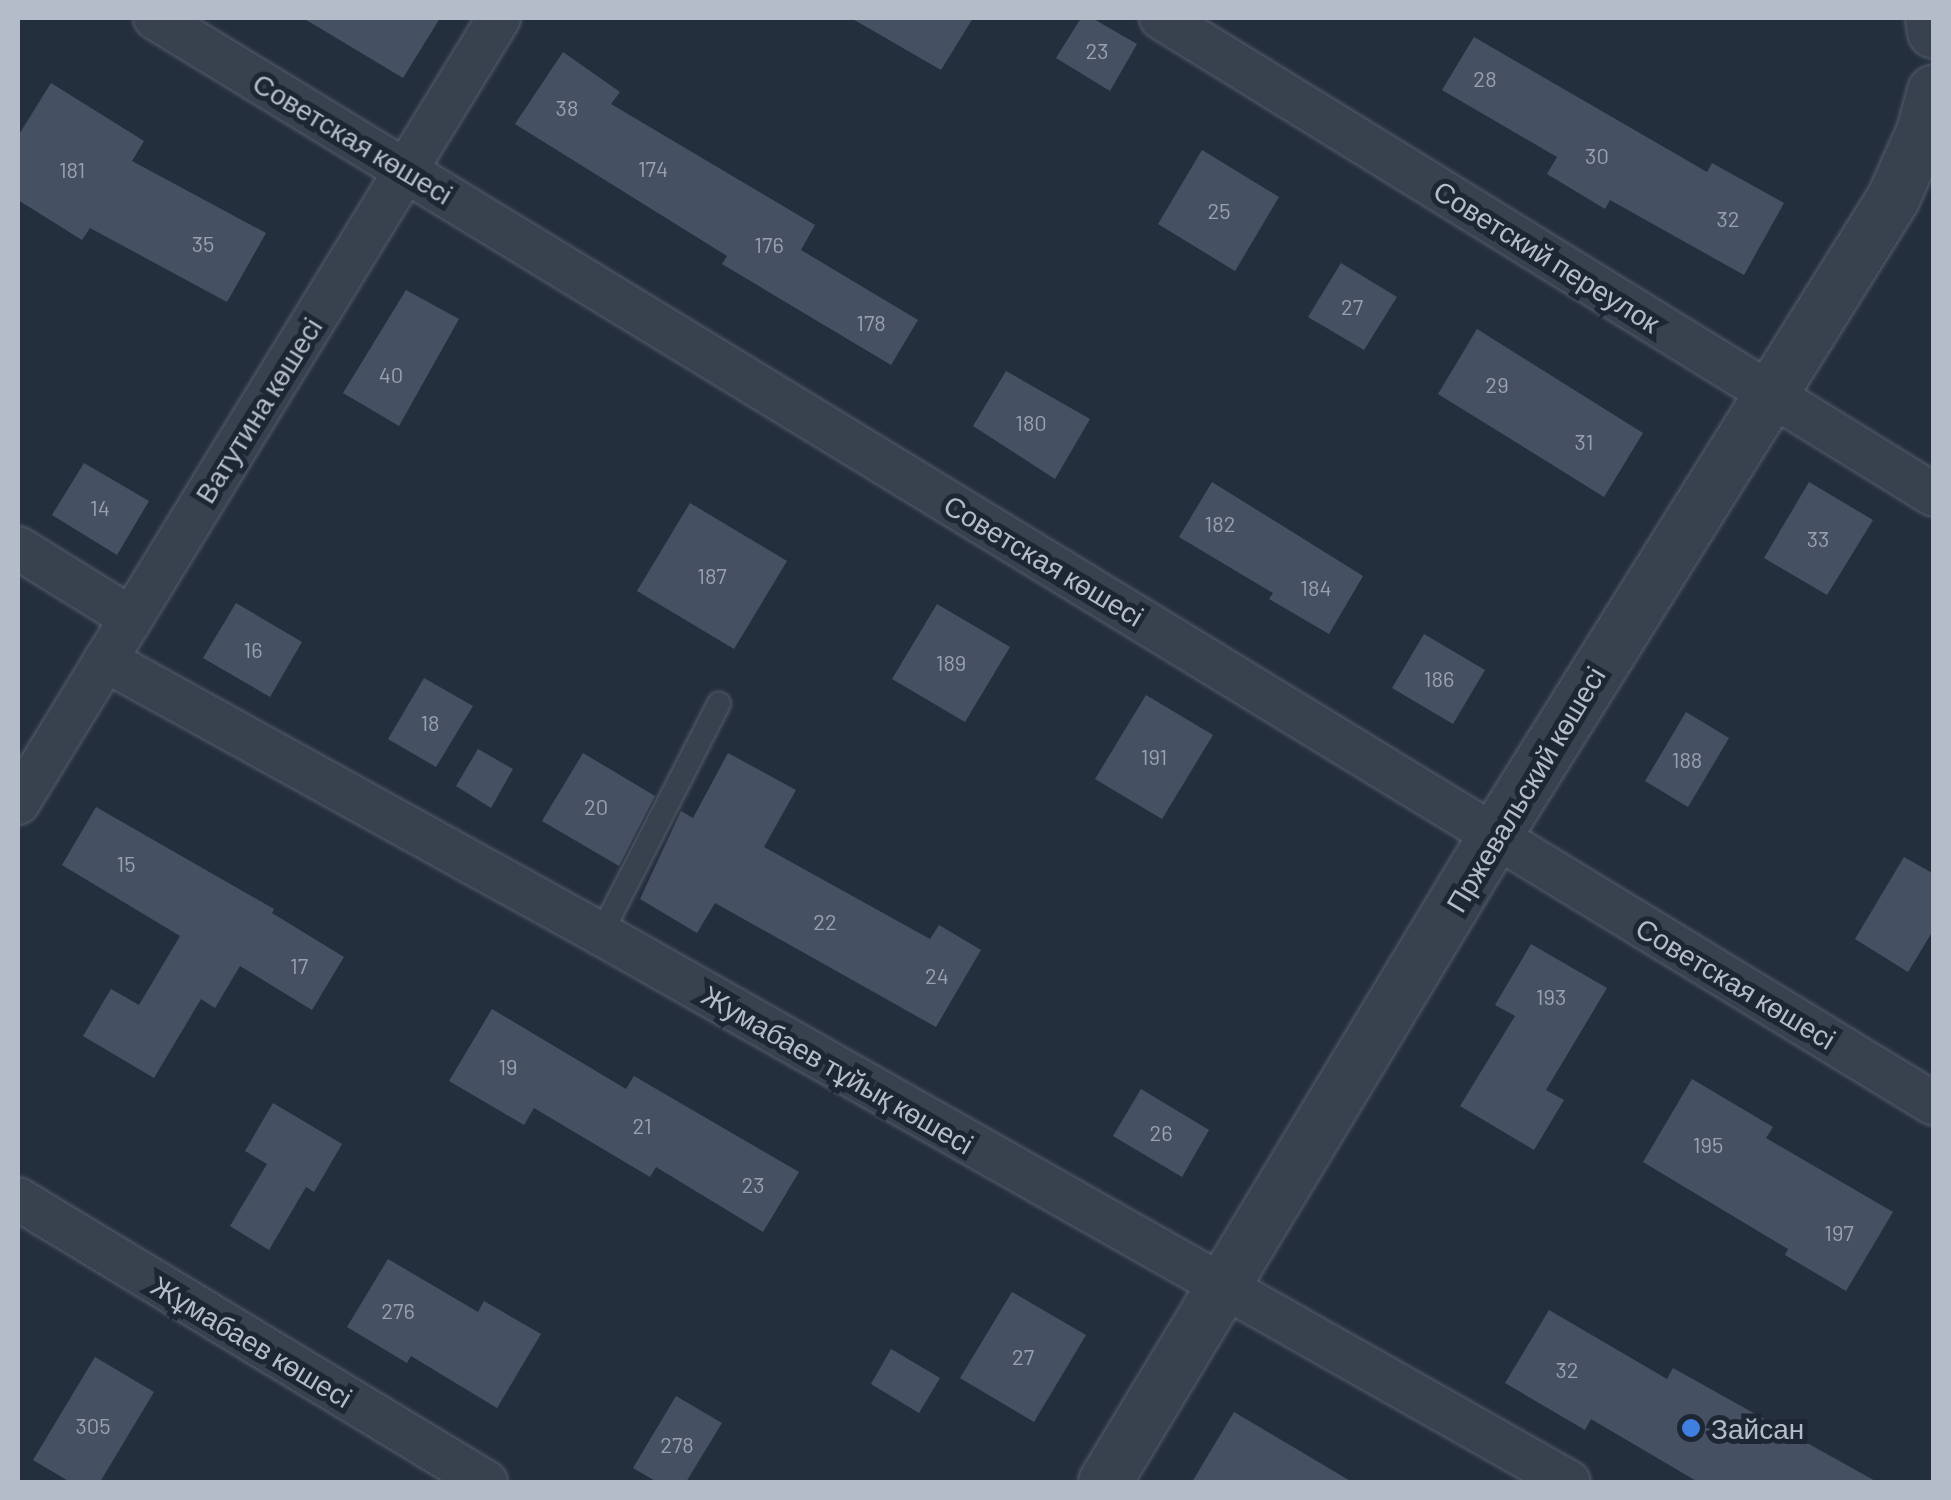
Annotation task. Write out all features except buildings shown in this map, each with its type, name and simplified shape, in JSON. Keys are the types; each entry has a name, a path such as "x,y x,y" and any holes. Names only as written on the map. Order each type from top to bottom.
{"street":[{"name":"Советская көшесі","path":"155,18 1934,1104"},
{"name":"Ватутина көшесі","path":"18,803 498,18"},
{"name":"Советский переулок","path":"1161,18 1934,494"},
{"path":"1932,18 1934,32"},
{"name":"Пржевальский көшесі","path":"1105,1482 1495,836 1893,199 1924,132 1934,91"},
{"path":"18,548 131,618"},
{"name":"Жумабаев тұйық көшесі","path":"105,660 600,934 1569,1482"},
{"name":"Жұмабаев көшесі","path":"18,1199 486,1482"}],"lane":[{"path":"600,934 718,703"}],"place":[{"name":"Зайсан","path":"1691,1428"}]}
